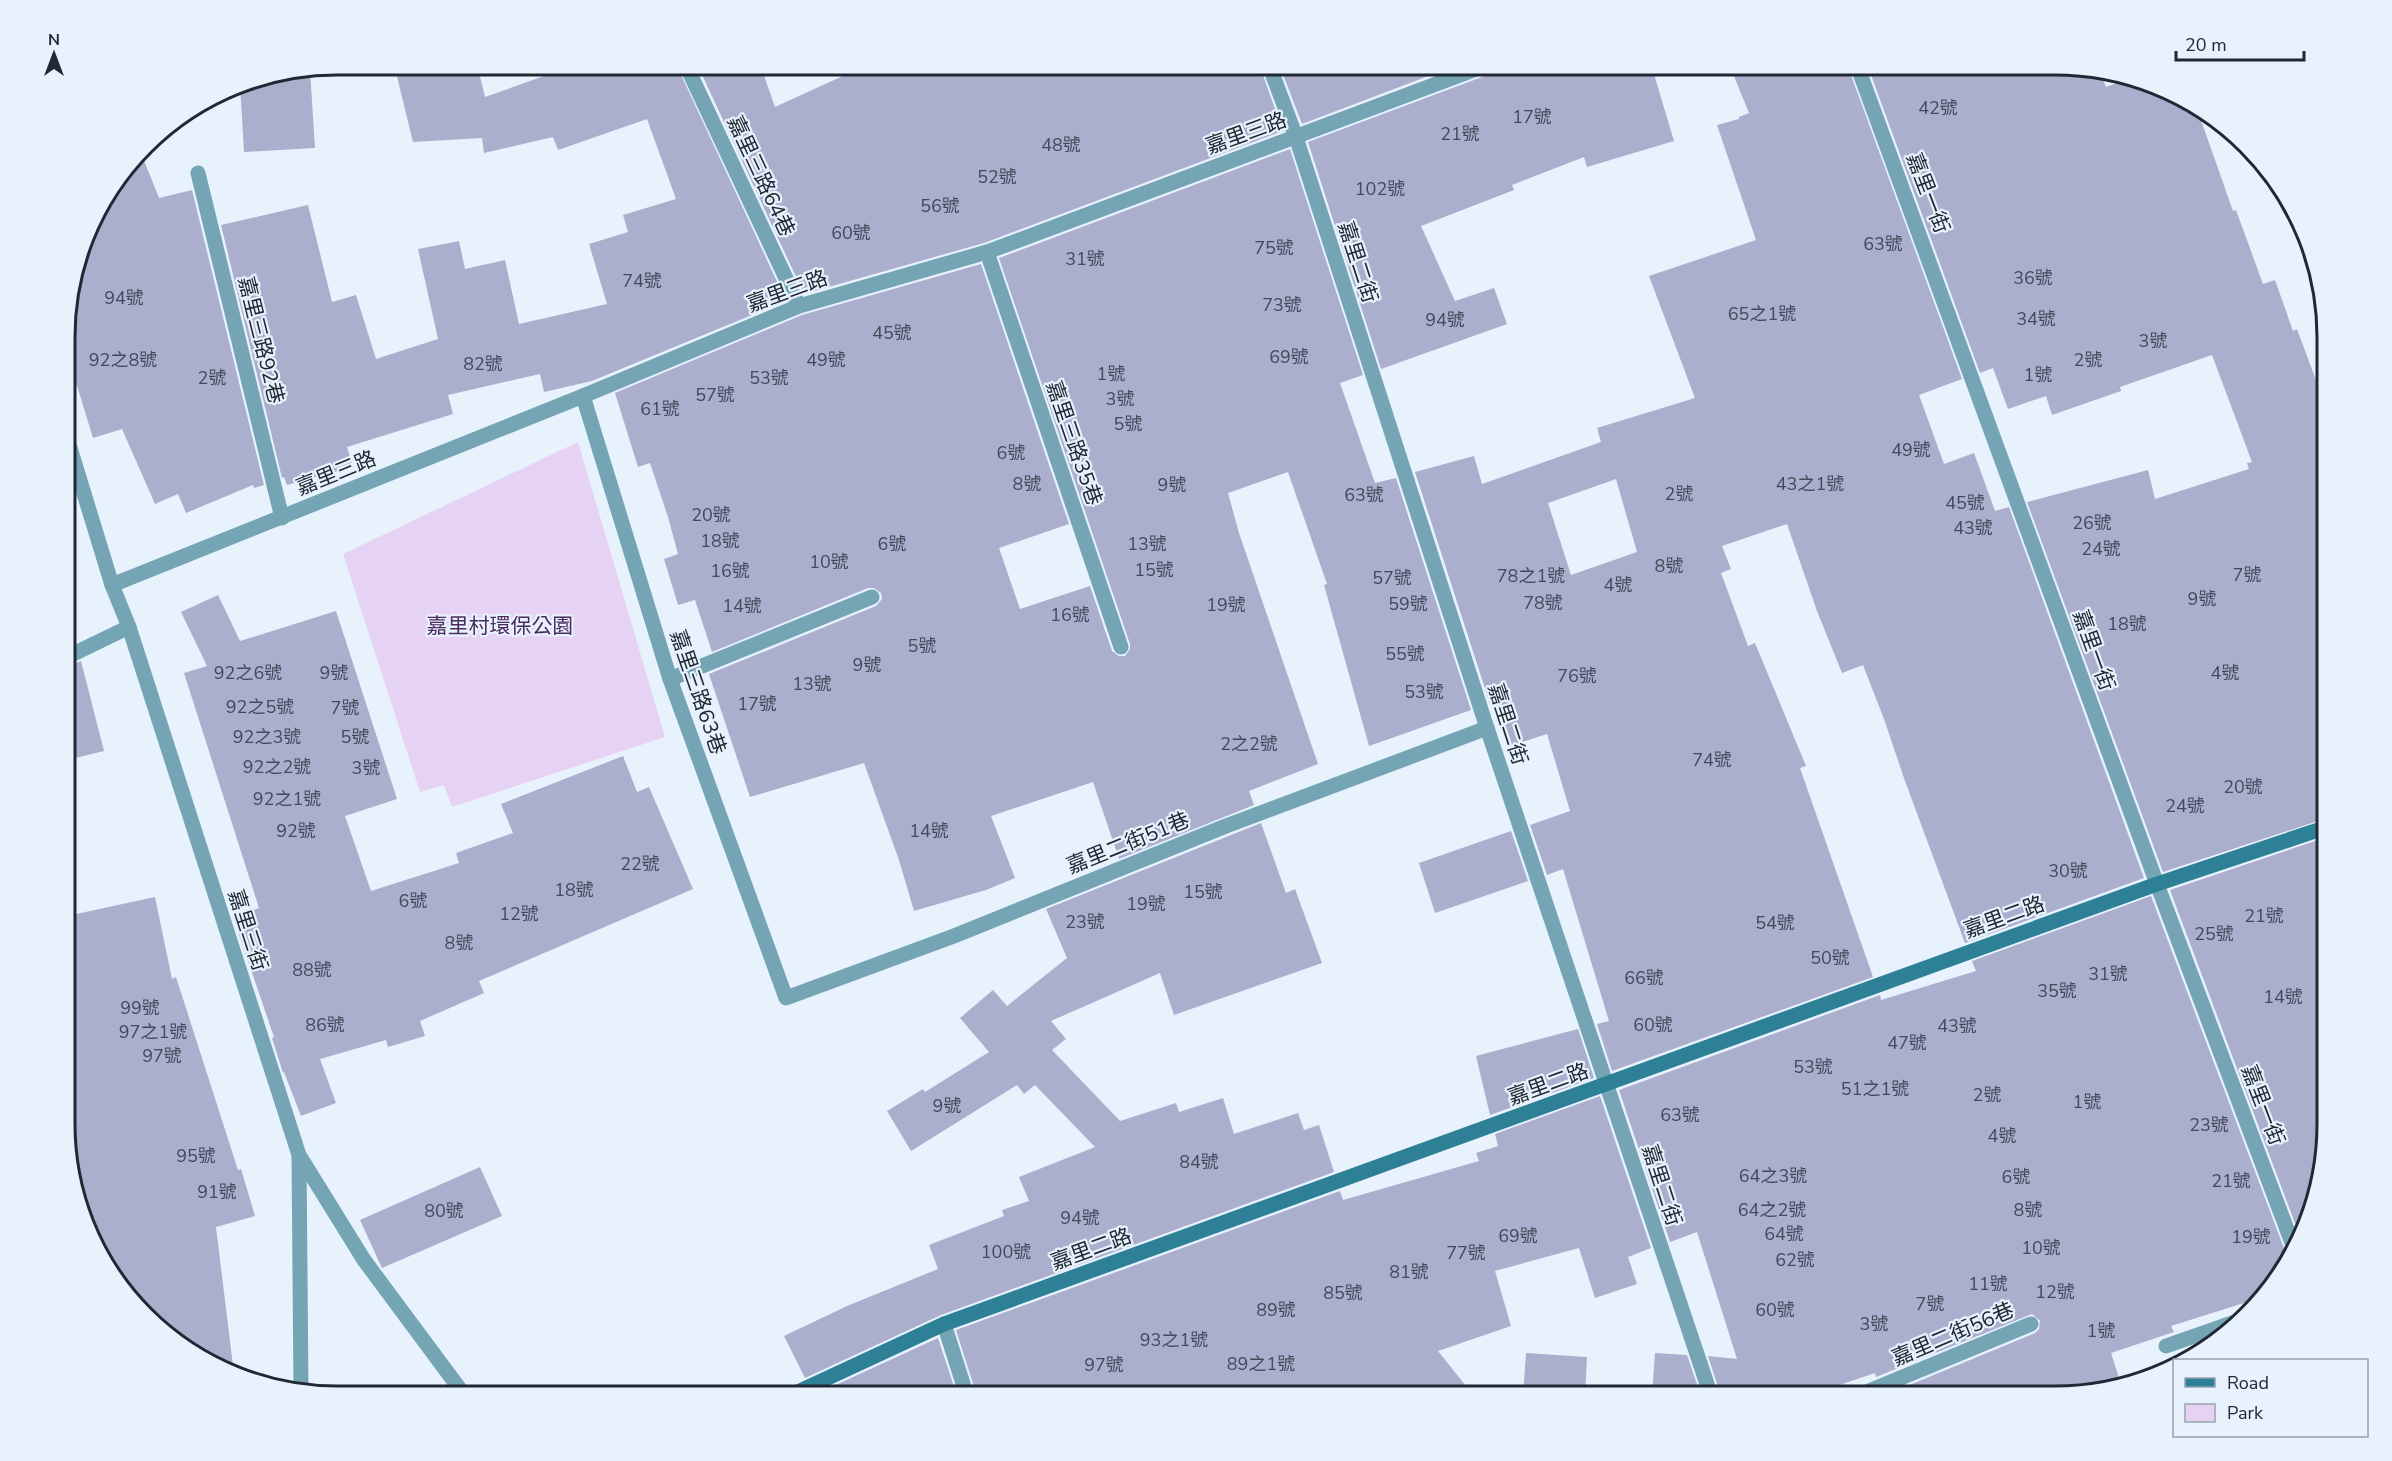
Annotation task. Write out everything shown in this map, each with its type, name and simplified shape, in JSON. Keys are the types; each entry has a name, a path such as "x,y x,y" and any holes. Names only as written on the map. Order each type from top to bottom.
{"street":[{"name":"嘉里三路64巷","path":"691,75 799,306"},
{"name":"嘉里二街","path":"1273,75 1296,137 1487,728 1708,1386"},
{"name":"嘉里三路","path":"112,585 583,396 799,306 987,252 1458,75"},
{"name":"嘉里一街","path":"1861,75 2157,884 2291,1238"},
{"name":"嘉里三路92巷","path":"198,173 282,518"},
{"name":"嘉里三路35巷","path":"987,252 1121,647"},
{"name":"嘉里三路63巷","path":"583,396 670,679 786,998"},
{"name":"嘉里三街","path":"75,464 112,585 129,627 299,1155 364,1260 458,1386"},
{"path":"670,679 872,597"},
{"path":"75,653 129,627"},
{"name":"嘉里二街51巷","path":"786,998 954,936 1226,826 1487,728"},
{"name":"嘉里二路","path":"811,1386 944,1324 2157,884 2317,829"},
{"path":"299,1155 301,1384"},
{"path":"944,1324 964,1386"},
{"name":"嘉里二街56巷","path":"1881,1386 2031,1324"},
{"path":"2166,1346 2220,1327"}],"green space":[{"name":"嘉里村環保公園","path":"578,442 665,737 452,807 444,785 420,792 343,554"}],"building":[{"path":"397,75 480,75 485,97 547,75 681,75 786,301 592,381 544,392 540,374 448,395 453,414 347,447 353,467 287,485 284,477 282,478 221,225 308,205 332,302 356,295 376,359 438,339 418,249 459,241 465,269 505,260 519,324 607,304 589,244 628,232 623,215 676,199 647,119 558,150 553,137 484,153 482,138 413,142"},
{"path":"702,75 764,75 775,107 845,75 1263,75 1283,131 984,243 804,294"},
{"path":"1283,75 1431,75 1302,124"},
{"path":"1487,75 1654,75 1674,141 1587,167 1584,157 1512,185 1514,190 1421,226 1455,301 1494,288 1507,324 1381,369 1308,142"},
{"path":"1733,75 1851,75 1962,379 1919,395 1944,464 1974,453 1995,511 2009,507 2144,878 1965,943 1863,665 1842,673 1817,611 1787,524 1722,546 1731,569 1721,573 1748,646 1755,643 1806,766 1800,768 1873,977 1612,1071 1597,1024 1609,1021 1563,869 1547,875 1530,825 1570,811 1547,734 1507,747 1493,703 1490,704 1415,472 1474,456 1482,484 1601,442 1597,428 1695,398 1649,276 1756,240 1717,125 1739,119 1749,113","holes":["1616,479 1637,552 1571,575 1548,503"]},
{"path":"1871,75 2089,77 2103,79 2106,87 2118,83 2155,95 2201,120 2233,211 2236,210 2263,284 2275,280 2293,331 2297,329 2317,383 2317,821 2163,872 2027,502 2148,470 2155,499 2249,469 2247,463 2252,462 2212,355 2120,387 2121,391 2052,415 2046,396 2008,409 1993,368 1980,373"},
{"path":"310,77 315,148 244,152 241,94 269,84"},
{"path":"1290,149 1363,375 1340,383 1375,483 1396,478 1471,710 1369,746 1324,585 1327,584 1288,472 1228,493 1239,533 1318,764 1249,791 1254,805 1119,859 1093,782 991,816 1015,878 986,890 914,911 899,860 864,763 750,797 709,674 876,606 882,599 881,593 874,588 868,588 712,652 695,600 678,605 664,559 678,554 668,517 650,463 638,467 615,393 802,315 981,264 1069,524 999,548 1020,609 1090,586 1112,651 1119,656 1125,656 1130,649 1130,644 999,258"},
{"path":"144,160 159,198 192,190 264,485 254,488 253,485 186,513 178,494 155,504 122,429 93,438 75,379 75,337 80,286 89,253 102,221 119,192"},
{"path":"218,595 240,641 336,611 397,799 345,816 371,891 459,863 456,853 513,833 501,804 623,756 637,792 649,787 693,889 479,981 484,993 420,1021 425,1036 388,1047 386,1040 320,1059 336,1103 301,1116 283,1073 272,1038 274,1037 233,917 259,908 184,673 207,666 181,612"},
{"path":"81,661 104,751 75,758 75,664"},
{"path":"1261,823 1286,893 1295,889 1322,963 1174,1015 1160,973 1051,1021 1066,1039 1052,1050 1120,1121 1176,1103 1179,1112 1223,1098 1234,1134 1298,1113 1304,1130 1319,1125 1334,1172 941,1315 805,1378 784,1336 847,1306 938,1269 929,1245 1004,1216 1002,1210 1029,1201 1019,1177 1095,1147 1035,1085 1024,1094 1017,1085 911,1151 887,1111 923,1089 925,1092 989,1052 960,1018 993,990 1007,1006 1067,958 1046,909"},
{"path":"1511,831 1528,881 1435,913 1419,863"},
{"path":"2317,840 2317,1124 2312,1175 2296,1226 2170,890"},
{"path":"2151,896 2285,1250 2282,1255 2247,1302 2171,1326 2174,1332 2111,1353 2119,1378 2106,1381 2055,1386 1907,1386 2035,1333 2039,1329 2040,1321 2032,1314 1876,1377 1875,1373 1837,1386 1718,1386 1708,1356 1737,1359 1697,1232 1670,1242 1619,1090 1880,995 1881,1000 1976,971 1972,961"},
{"path":"155,897 172,979 176,977 255,1216 216,1227 233,1364 206,1351 178,1332 140,1297 110,1255 89,1208 77,1158 75,1124 75,914"},
{"path":"1578,1029 1594,1078 1490,1115 1476,1056"},
{"path":"1600,1096 1651,1248 1628,1257 1637,1284 1595,1298 1579,1248 1495,1271 1511,1326 1438,1351 1466,1386 974,1386 956,1330 1340,1191 1343,1200 1479,1161 1476,1153 1498,1146 1495,1134"},
{"path":"480,1167 502,1216 382,1268 360,1220"},
{"path":"938,1338 954,1386 834,1386"},
{"path":"1526,1353 1587,1357 1586,1386 1524,1386"},
{"path":"1655,1353 1687,1355 1698,1386 1653,1386"}]}
